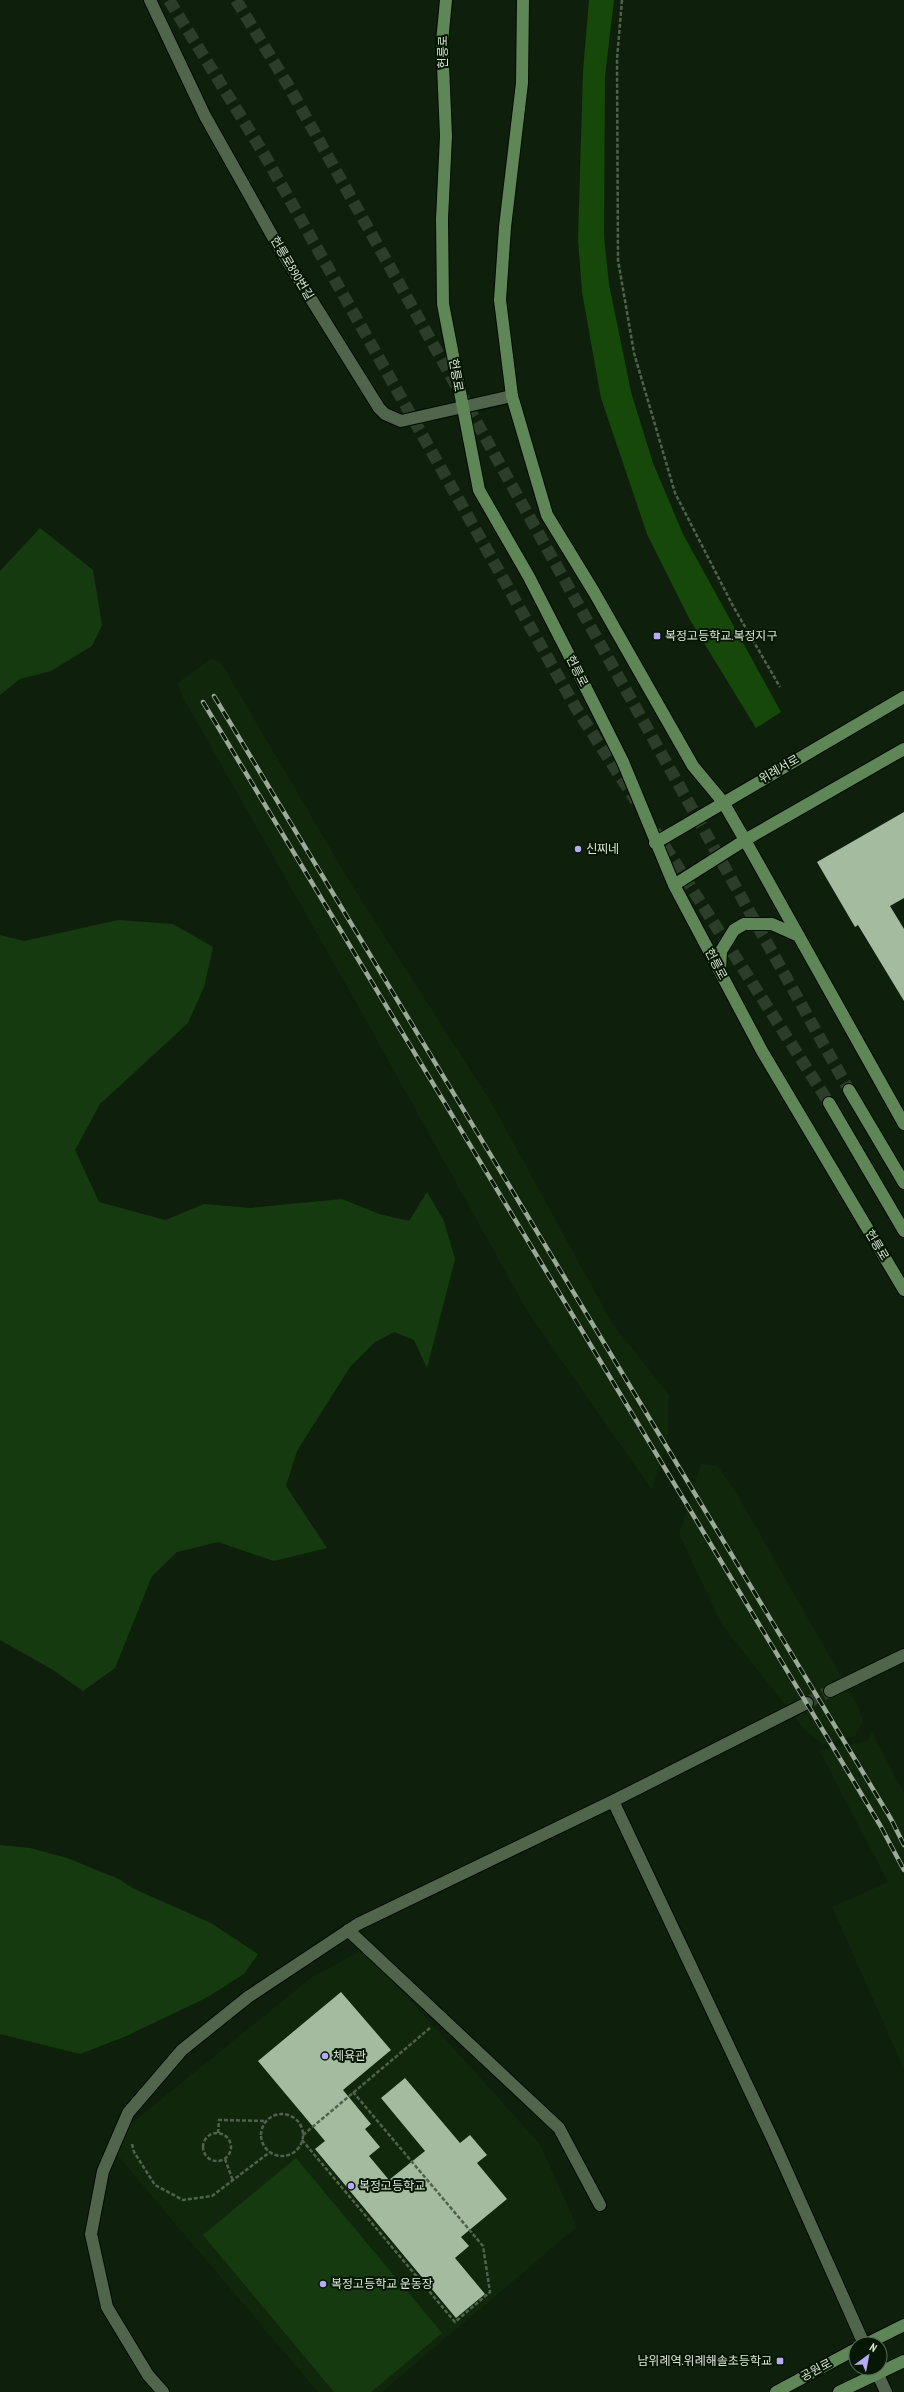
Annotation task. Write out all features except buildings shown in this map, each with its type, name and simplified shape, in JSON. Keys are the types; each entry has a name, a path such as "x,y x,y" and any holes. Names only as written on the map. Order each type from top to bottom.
{"main road":[{"name":"헌릉로","path":"446,0 442,42 446,136 442,219 443,304 461,406 479,490 529,577 599,714 623,762 674,885 762,1051 904,1290"},
{"path":"523,0 522,83 505,227 500,300 512,396 547,516 594,592 625,650 693,766 723,802 904,1124"},
{"name":"위례서로","path":"655,842 904,697"},
{"path":"674,885 745,840 904,749"},
{"path":"720,971 721,951 734,930 744,924 772,924 799,936"},
{"path":"850,1090 904,1183"},
{"path":"829,1103 904,1231"},
{"path":"881,2336 904,2325"},
{"name":"공원로","path":"776,2392 848,2353"},
{"path":"888,2367 904,2361"},
{"path":"840,2392 867,2376"}],"street":[{"name":"헌릉로890번길","path":"150,0 209,123 278,246 379,408 385,414 401,421 461,406 512,396"},
{"path":"830,1691 904,1655"},
{"path":"162,2392 148,2375 107,2307 91,2234 103,2171 126,2117 182,2050 248,1997 348,1930 613,1801 807,1703"},
{"path":"613,1801 770,2133 861,2336"},
{"path":"348,1930 559,2128 600,2205"},
{"path":"878,2376 886,2392"}],"path":[{"path":"622,0 617,59 618,260 634,353 675,493 733,606 780,687"},
{"path":"303,2135 431,2028"},
{"path":"302,2140 455,2322 490,2292 483,2246 353,2092"},
{"path":"288,2115 298,2122 303,2135 302,2140 295,2152 282,2156 270,2152 262,2142 261,2135 262,2129 267,2121 275,2116 288,2115"},
{"path":"126,2117 134,2152 155,2185 183,2200 212,2196 270,2152"},
{"path":"218,2133 219,2120 267,2121"},
{"path":"218,2133 227,2136 232,2144 230,2154 225,2159 214,2161 204,2152 206,2139 218,2133"},
{"path":"225,2159 233,2181"}],"shaded area":[{"path":"589,0 614,0 605,76 604,236 609,284 631,392 653,463 683,534 781,712 756,728 690,620 647,534 601,398 582,292 578,239 583,71"},
{"path":"40,528 93,570 102,625 92,646 51,671 20,679 0,695 0,571"},
{"path":"211,659 220,661 350,882 491,1102 612,1323 669,1395 668,1437 652,1490 529,1314 353,997 182,696 177,683"},
{"path":"118,920 173,924 213,947 204,987 188,1023 100,1104 75,1150 99,1202 165,1220 204,1204 250,1208 342,1199 379,1214 409,1221 427,1192 444,1221 455,1259 427,1368 414,1340 394,1332 375,1342 350,1367 297,1451 286,1486 327,1548 274,1561 218,1542 177,1552 152,1576 115,1668 83,1691 53,1670 0,1640 0,935 24,941"},
{"path":"701,1464 718,1466 737,1494 858,1706 863,1722 855,1736 823,1744 805,1730 722,1625 679,1534"},
{"path":"872,1732 904,1794 904,2069 832,1907 888,1882 819,1750 867,1741"},
{"path":"0,1845 30,1848 67,1858 119,1879 132,1888 211,1923 258,1954 244,1974 206,1998 124,2037 80,2054 0,2034"},
{"name":"복정고등학교","path":"364,1949 540,2144 577,2227 382,2392 318,2392 107,2143 312,1977"},
{"name":"복정고등학교 운동장","path":"296,2158 442,2333 371,2392 334,2392 203,2235"}],"tunnel":[{"path":"169,0 264,154 576,708 636,801"},
{"path":"236,0 288,85 849,1090"},
{"path":"655,831 829,1103"},
{"path":"807,1703 830,1691"}],"railway":[{"path":"214,696 891,1819 904,1845"},
{"path":"203,702 880,1825 904,1870"}],"place":[{"name":"복정고등학교.복정지구","path":"657,636"},
{"name":"신찌네","path":"578,849"},
{"name":"체육관","path":"325,2056"},
{"name":"복정고등학교","path":"351,2186"},
{"name":"복정고등학교 운동장","path":"323,2284"},
{"name":"남위례역.위례해솔초등학교","path":"780,2361"}]}
